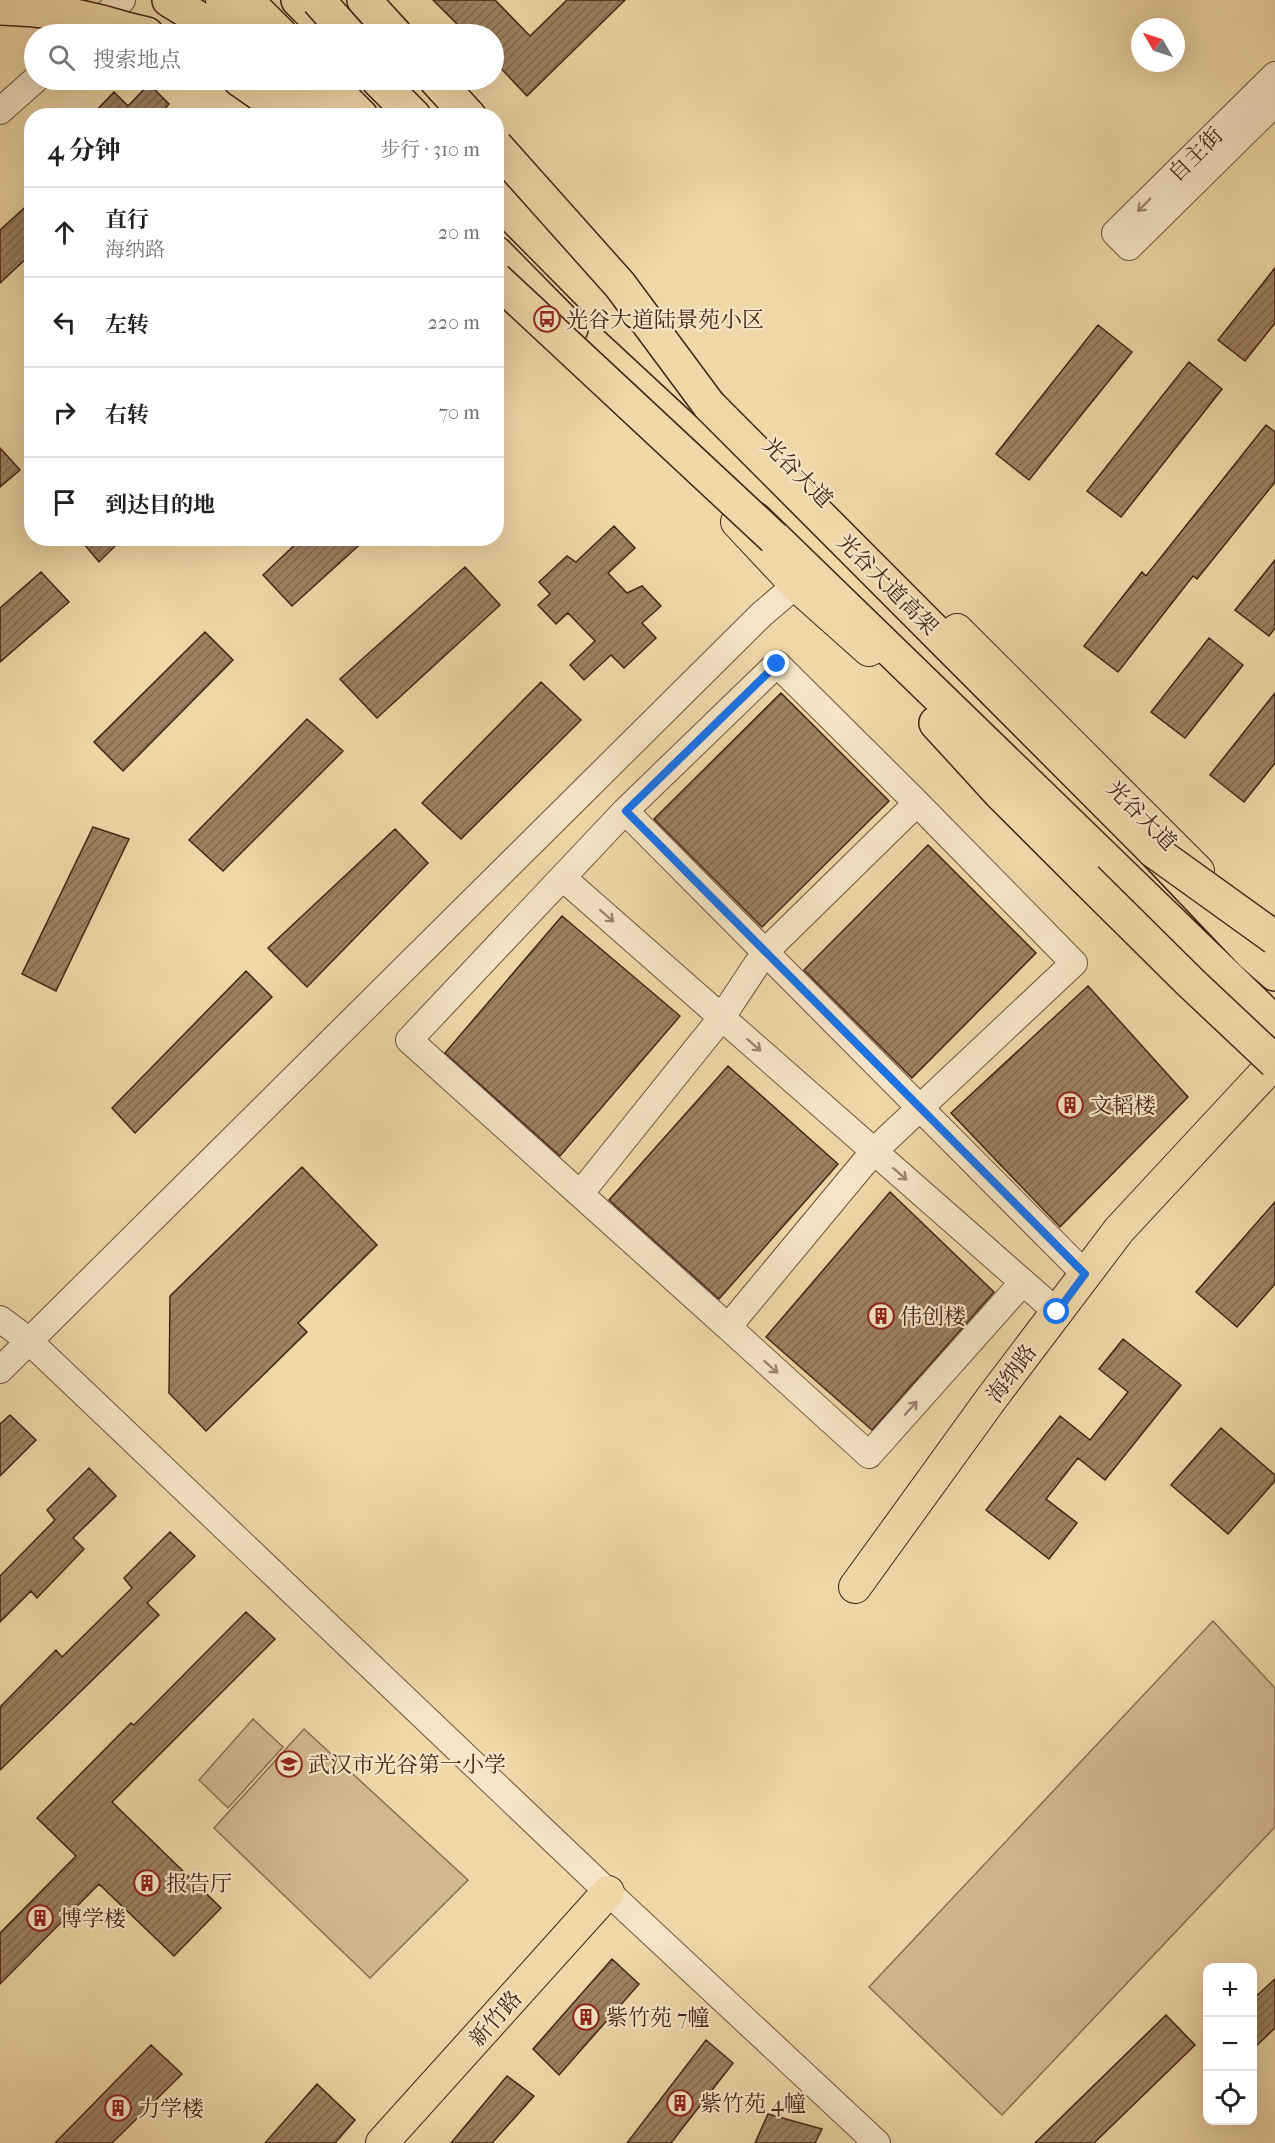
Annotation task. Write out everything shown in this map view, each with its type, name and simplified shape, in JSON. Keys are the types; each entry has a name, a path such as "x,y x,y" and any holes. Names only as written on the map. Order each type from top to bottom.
{"highway":[{"path":"169,0 208,24"},
{"path":"246,0 270,24"},
{"path":"298,0 323,24"},
{"path":"318,0 339,24"},
{"path":"364,0 386,24"},
{"path":"0,8 25,9 108,24"},
{"path":"254,90 280,108"},
{"path":"292,90 312,108"},
{"path":"335,90 353,108"},
{"path":"388,90 407,108"},
{"path":"394,90 409,108"},
{"path":"445,90 462,108"},
{"path":"504,155 620,285 709,405"},
{"name":"光谷大道高架","path":"504,207 599,303 709,405 1154,851 1251,953 1275,974"},
{"name":"光谷大道高架","path":"504,261 774,538 1275,1023"},
{"path":"504,286 774,538"},
{"path":"504,309 532,336 774,538"},
{"path":"872,652 1000,793 1190,982 1275,1062"},
{"path":"1154,851 1275,938"}],"main road":[{"path":"222,0 247,24"},
{"path":"312,0 337,24"},
{"path":"314,90 332,108"},
{"path":"405,90 424,108"},
{"name":"光谷大道","path":"504,185 721,395 1275,948"},
{"path":"504,277 623,398 796,585 989,755 1154,920 1275,1036"},
{"name":"海纳路","path":"855,1587 1119,1230 1275,1062"},
{"name":"新竹路","path":"382,2143 608,1892"}],"street":[{"path":"95,24 122,0"},
{"name":"自主街","path":"1275,75 1122,240 1275,103"},
{"path":"0,111 24,90"},
{"path":"0,1370 762,614 796,585"},
{"path":"728,1327 874,1151 1074,963 777,664 626,811 409,1040 868,1455 1023,1282"},
{"path":"580,1194 722,1017 765,952 917,803"},
{"path":"626,811 1085,1274"},
{"path":"563,878 1057,1312"},
{"path":"0,1319 28,1340 608,1892 877,2143"}],"shaded area":[{"path":"1213,1621 1275,1688 1275,1827 1002,2115 869,1987"},
{"path":"253,1719 283,1747 228,1808 199,1780"},
{"path":"304,1729 468,1880 370,1978 214,1828"}],"building":[{"path":"433,0 495,0 530,36 567,0 625,0 527,96 504,72 504,24 457,24"},
{"path":"143,90 155,90 169,104 165,108 99,108 114,92 128,106"},
{"path":"24,208 24,260 0,283 0,230"},
{"path":"1275,268 1275,323 1245,361 1218,340"},
{"path":"1098,325 1132,352 1029,480 996,454"},
{"path":"1189,362 1222,389 1121,517 1087,491"},
{"path":"1266,425 1275,432 1275,482 1197,579 1193,576 1118,672 1084,646 1142,572 1146,576"},
{"path":"0,448 20,470 0,487"},
{"path":"614,526 635,548 608,573 627,593 642,586 661,606 642,623 656,638 624,668 611,655 584,680 570,665 595,641 568,613 556,624 538,605 550,594 539,582 567,556 576,562"},
{"path":"86,546 115,546 99,562"},
{"path":"294,546 358,546 292,606 263,575"},
{"path":"1275,560 1275,628 1269,636 1235,610"},
{"path":"465,567 500,605 377,718 340,679"},
{"path":"41,572 69,602 0,662 0,608"},
{"path":"205,632 233,660 123,771 94,742"},
{"path":"1209,638 1243,665 1185,738 1151,712"},
{"path":"541,682 581,720 461,839 422,803"},
{"path":"781,693 889,801 762,927 654,819"},
{"path":"1275,693 1275,763 1244,802 1210,775"},
{"path":"307,719 343,751 223,871 189,840"},
{"path":"93,827 129,839 56,991 22,974"},
{"path":"395,829 428,863 307,987 268,948"},
{"path":"928,845 1036,953 912,1078 804,970"},
{"path":"562,916 680,1016 560,1156 445,1053"},
{"path":"246,971 272,997 135,1133 112,1108"},
{"name":"文韬楼","path":"1088,986 1188,1097 1060,1227 951,1113"},
{"path":"728,1066 838,1164 719,1299 609,1200"},
{"path":"302,1167 377,1245 298,1323 307,1332 206,1431 169,1393 170,1296"},
{"name":"伟创楼","path":"890,1192 994,1292 872,1430 766,1337"},
{"path":"1275,1202 1275,1284 1237,1327 1196,1292"},
{"path":"1123,1339 1181,1385 1105,1480 1078,1458 1046,1499 1077,1523 1049,1559 986,1510 1060,1416 1090,1440 1128,1392 1099,1369"},
{"path":"10,1415 36,1440 0,1476 0,1424"},
{"path":"1221,1428 1275,1475 1275,1481 1228,1534 1171,1485"},
{"path":"89,1468 116,1496 73,1538 84,1549 37,1598 31,1591 0,1622 0,1576 55,1520 47,1510"},
{"path":"170,1532 195,1556 147,1603 159,1615 0,1770 0,1707 56,1650 62,1657 132,1588 124,1578"},
{"path":"246,1612 275,1639 112,1802 221,1908 174,1956 99,1884 0,1984 0,1933 76,1856 37,1818 131,1723 134,1725"},
{"name":"紫竹苑 7幢","path":"612,1959 639,1984 559,2075 533,2049"},
{"path":"1275,1979 1275,2028 1257,2045 1257,2017 1257,1995"},
{"path":"1166,2015 1195,2045 1094,2143 1035,2143"},
{"name":"紫竹苑 4幢","path":"706,2040 733,2063 671,2143 627,2143"},
{"name":"力学楼","path":"151,2045 182,2074 112,2143 55,2143"},
{"path":"507,2076 534,2096 492,2143 451,2143"},
{"path":"317,2084 355,2120 335,2143 265,2143"},
{"path":"768,2114 822,2129 815,2143 755,2143"}],"place":[{"name":"光谷大道陆景苑小区","path":"547,319"},
{"name":"文韬楼","path":"1070,1105"},
{"name":"伟创楼","path":"881,1316"},
{"name":"武汉市光谷第一小学","path":"289,1764"},
{"name":"报告厅","path":"147,1883"},
{"name":"博学楼","path":"40,1918"},
{"name":"紫竹苑 7幢","path":"586,2017"},
{"name":"紫竹苑 4幢","path":"680,2103"},
{"name":"力学楼","path":"118,2108"}],"route":[{"path":"777,664 626,811 1085,1274 1057,1312"}]}
